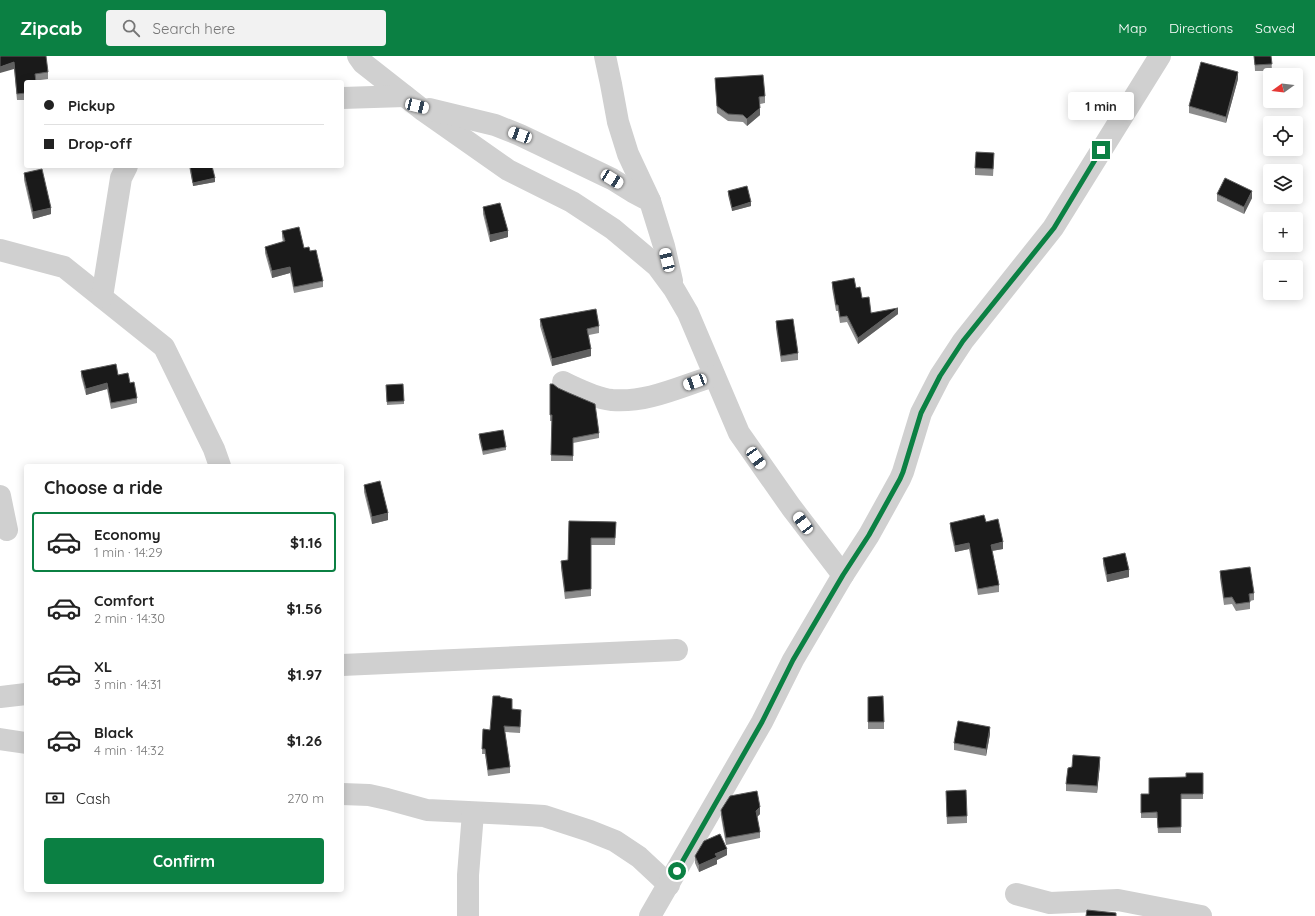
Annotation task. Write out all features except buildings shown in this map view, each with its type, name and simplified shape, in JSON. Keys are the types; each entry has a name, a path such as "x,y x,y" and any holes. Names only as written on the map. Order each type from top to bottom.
{"street":[{"path":"358,56 363,63 411,101 508,170 572,202 613,228 657,266 674,289 688,314 739,433 791,507 843,575"},
{"path":"605,56 618,122 628,154 650,201 664,246 674,289"},
{"path":"650,916 762,722 793,660 843,575 869,535 903,472 921,413 940,376 963,341 1054,228 1160,56"},
{"path":"344,98 411,101 494,126 520,135 612,179 650,201"},
{"path":"102,297 121,178 126,168"},
{"path":"0,250 64,267 164,347 214,449 219,464"},
{"path":"563,382 581,391 612,400 649,397 714,376"},
{"path":"0,496 7,530"},
{"path":"344,665 677,650"},
{"path":"0,697 24,694"},
{"path":"0,739 24,744"},
{"path":"344,794 375,796 427,810 544,816 615,841 639,857 669,885"},
{"path":"468,916 468,875 473,813"},
{"path":"1016,894 1050,903 1118,900 1201,916"}],"route":[{"path":"677,871 762,722 793,660 843,575 869,535 900,479 921,413 940,376 963,341 1054,228 1101,150"}]}
